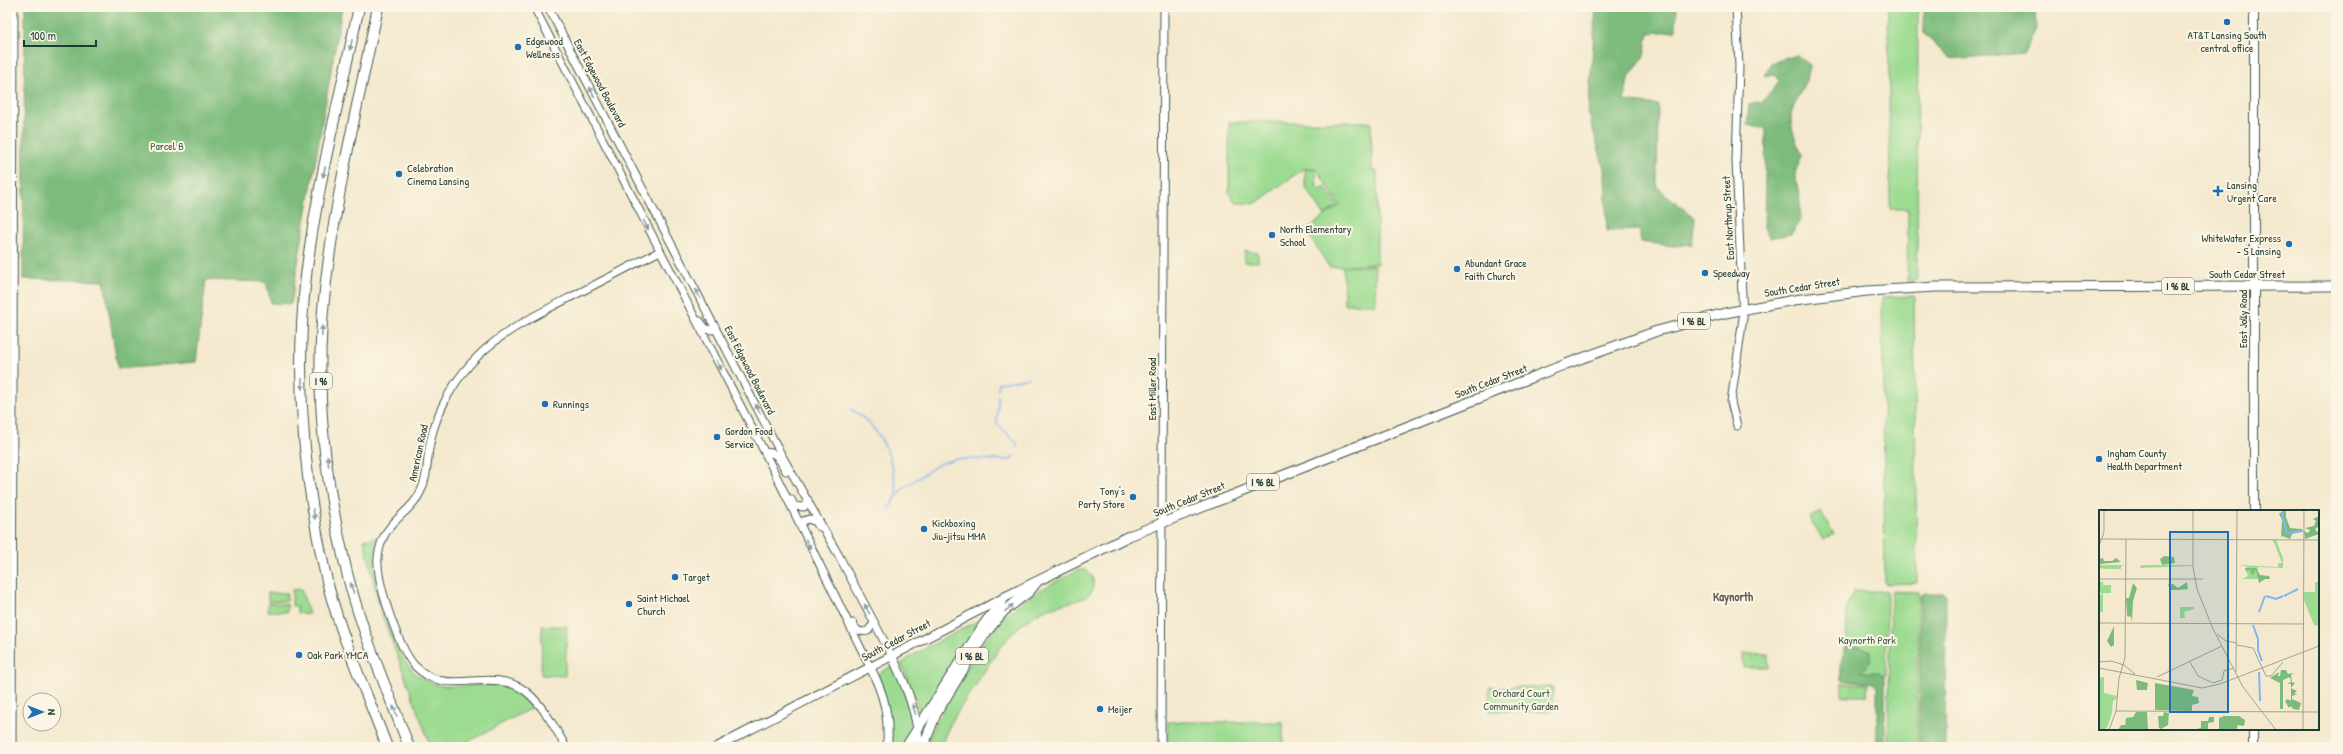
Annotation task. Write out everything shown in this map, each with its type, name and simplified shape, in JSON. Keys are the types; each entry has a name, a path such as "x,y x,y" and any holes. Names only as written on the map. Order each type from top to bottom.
{"highway":[{"name":"I 96","path":"359,7 314,217 306,278 301,344 302,428 324,569 345,636 388,747"},
{"name":"I 96","path":"378,7 330,249 324,301 322,410 333,507 344,562 370,645 410,747"}],"main road":[{"name":"East Jolly Road","path":"2254,7 2254,510"},
{"name":"South Cedar Street","path":"717,747 1039,579 1163,522 1605,349 1675,326 1743,309 1816,296 1895,289 2336,286"},
{"name":"I 96 BL","path":"923,747 936,714 988,630 1008,608 1029,592 1039,579"},
{"name":"I 96 BL","path":"906,747 984,624 1005,597"},
{"name":"East Edgewood Boulevard","path":"892,656 911,699 919,728 919,747"},
{"path":"870,667 886,705 888,726 887,747"},
{"path":"2253,730 2253,747"}],"street":[{"path":"12,747 14,7"},
{"path":"534,7 765,453 826,581 870,667"},
{"path":"543,7 548,17 555,21"},
{"name":"East Edgewood Boulevard","path":"548,7 744,383 892,656"},
{"name":"East Miller Road","path":"1161,747 1164,7"},
{"name":"East Northrup Street","path":"1736,7 1739,66 1736,161 1743,309 1741,337 1731,391 1732,412 1737,426"},
{"path":"590,113 599,114 611,136 618,140"},
{"path":"604,142 611,148 623,170 628,171 631,165"},
{"path":"628,190 634,186 639,188 660,229 667,234"},
{"name":"American Road","path":"566,747 535,700 516,685 493,679 448,682 430,677 416,666 401,644 383,590 378,566 379,549 391,525 410,507 420,494 425,477 432,434 440,411 455,383 475,358 492,342 515,326 660,251"},
{"path":"671,274 678,278 703,326 712,330 715,326"},
{"path":"710,347 716,344 721,346 738,379 744,383"},
{"path":"765,453 771,452 775,454 793,482 801,488"},
{"path":"770,464 777,470 794,506 804,508 808,500"},
{"path":"800,528 805,519 816,522 839,564 848,573"},
{"path":"826,581 836,591 855,628 859,631 868,631 874,623"}],"green space":[{"name":"Parcel B","path":"25,7 342,7 291,304 271,303 266,282 206,280 196,362 118,369 104,281 23,279"},
{"path":"1596,7 1677,7 1676,31 1648,33 1644,56 1628,79 1624,101 1658,105 1657,187 1695,218 1692,244 1674,246 1640,242 1640,230 1607,231 1605,172 1588,111"},
{"path":"1888,7 1918,7 1917,280 1907,281 1908,209 1890,209"},
{"path":"1924,7 2035,7 2036,29 2024,53 1950,59 1924,34"},
{"path":"1797,55 1810,65 1805,84 1794,105 1791,116 1794,133 1802,155 1795,173 1799,191 1801,219 1791,234 1770,238 1764,229 1766,129 1747,125 1749,104 1763,101 1779,81 1775,74 1764,76 1771,63"},
{"path":"1229,122 1371,122 1372,171 1377,171 1377,264 1329,267 1306,230 1340,205 1316,168 1304,168 1255,204 1236,203 1229,193"},
{"path":"1305,169 1316,170 1317,187 1320,190 1325,187 1338,206 1324,215 1305,186"},
{"path":"1245,251 1258,252 1258,262 1244,262"},
{"path":"1375,266 1376,304 1344,304 1343,267"},
{"path":"1914,296 1917,583 1885,584 1882,297"},
{"path":"1820,511 1834,534 1823,540 1809,518"},
{"path":"379,537 376,546 374,564 379,590 399,651 417,675 433,683 450,686 502,686 518,693 533,707 458,747 431,747 381,612 364,540"},
{"path":"1078,570 1086,570 1093,579 1093,586 1090,593 1078,600 1044,610 1019,627 996,653 961,706 944,738 941,747 926,747 932,730 958,684 978,650 1000,621 1026,599"},
{"path":"301,589 309,614 297,613 297,606 292,606 292,590"},
{"name":"Kaynorth Park","path":"1854,591 1887,591 1886,675 1846,678 1847,606"},
{"path":"1891,591 1918,592 1917,747 1888,747"},
{"path":"268,593 287,593 287,601 268,601"},
{"path":"1925,593 1943,593 1946,595 1945,747 1919,747 1920,595"},
{"path":"268,603 287,604 287,612 268,611"},
{"path":"977,621 980,623 921,718 912,689 901,664 913,655"},
{"path":"542,626 567,626 565,676 541,675"},
{"path":"1859,646 1871,651 1871,661 1861,672 1879,672 1885,678 1885,744 1882,745 1877,743 1877,688 1874,683 1842,680 1840,666 1845,648"},
{"path":"1743,654 1768,654 1768,667 1743,667"},
{"path":"890,667 893,667 902,684 915,727 903,747 890,747 878,674"},
{"path":"1842,683 1868,684 1867,696 1842,696"},
{"name":"Orchard Court Community Garden","path":"1489,687 1553,687 1552,712 1489,711"},
{"path":"1168,722 1283,722 1283,747 1168,747"}],"waterway":[{"path":"998,389 999,383 1029,378"},
{"path":"998,395 997,424 1017,443 1017,447"},
{"path":"851,409 863,417 872,426 885,446 895,481 897,495"},
{"path":"888,509 903,488 939,464 956,459 1010,460 1014,456"}],"place":[{"name":"AT&T Lansing South central office","path":"2227,22"},
{"name":"Edgewood Wellness","path":"518,47"},
{"name":"Celebration Cinema Lansing","path":"399,174"},
{"name":"Lansing Urgent Care","path":"2218,191"},
{"name":"North Elementary School","path":"1272,235"},
{"name":"WhiteWater Express - S Lansing","path":"2289,244"},
{"name":"Abundant Grace Faith Church","path":"1457,269"},
{"name":"Speedway","path":"1705,273"},
{"name":"Runnings","path":"545,404"},
{"name":"Gordon Food Service","path":"717,437"},
{"name":"Ingham County Health Department","path":"2099,459"},
{"name":"Tony's Party Store","path":"1133,497"},
{"name":"Kickboxing Jiu-jitsu MMA","path":"924,529"},
{"name":"Target","path":"675,577"},
{"name":"Saint Michael Church","path":"629,604"},
{"name":"Oak Park YMCA","path":"299,655"},
{"name":"Meijer","path":"1100,709"}],"district":[{"name":"Kaynorth","path":"1733,596"}]}
